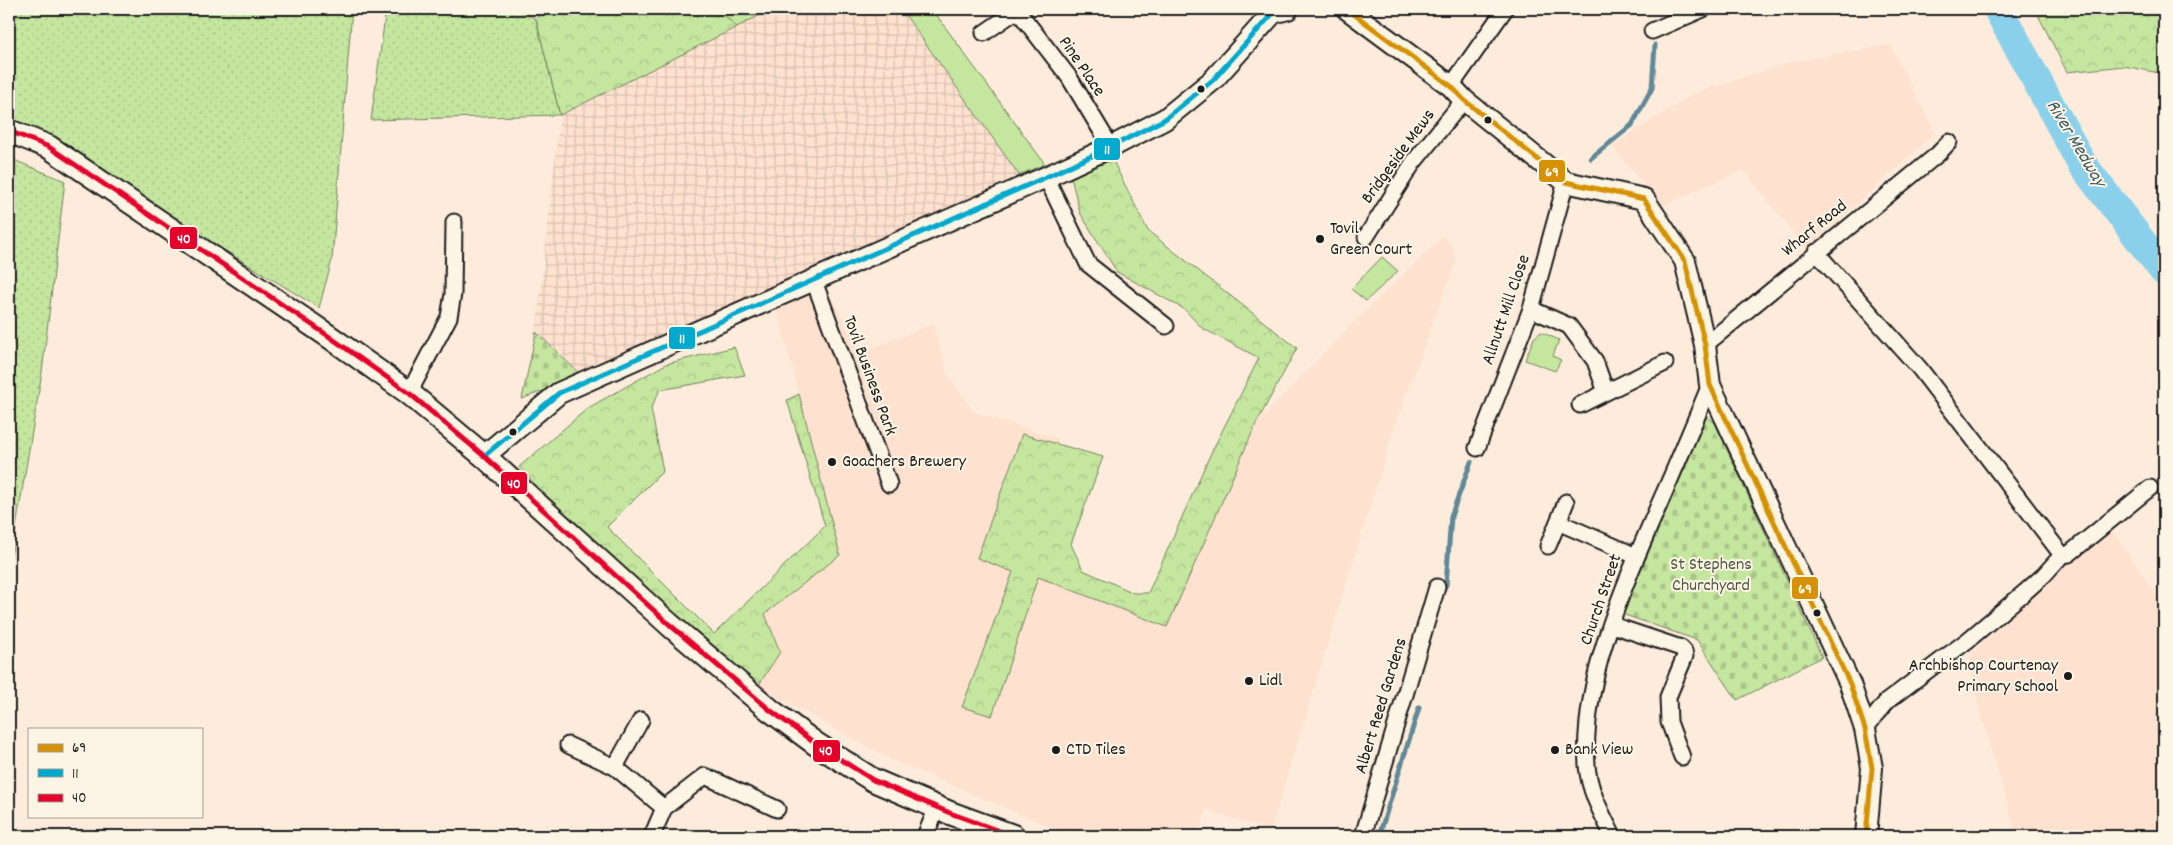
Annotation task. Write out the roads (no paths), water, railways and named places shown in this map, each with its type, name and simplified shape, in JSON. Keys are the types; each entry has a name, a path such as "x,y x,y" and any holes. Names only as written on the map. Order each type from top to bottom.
{"main road":[{"path":"9,131 49,147 327,335 409,393 484,456 670,625 770,710 816,744 872,780 937,808 1013,836"}],"street":[{"path":"1347,9 1457,93 1566,182 1644,199 1685,261 1704,344 1710,385 1850,684 1865,729 1872,768 1866,836"},
{"name":"Bridgeside Mews","path":"1366,237 1457,93 1505,9"},
{"path":"1652,31 1703,9"},
{"name":"Pine Place","path":"984,32 1018,10 1069,77 1111,147"},
{"path":"484,456 559,393 1046,177 1111,147 1165,119 1213,80 1278,10"},
{"name":"Wharf Road","path":"1704,344 1938,154 1949,142"},
{"path":"1046,177 1088,264 1166,326"},
{"name":"Allnutt Mill Close","path":"1477,448 1531,309 1566,182"},
{"path":"409,393 449,317 453,294 454,222"},
{"path":"1816,252 1920,369 2062,555"},
{"name":"Tovil Business Park","path":"814,281 889,484"},
{"path":"1531,309 1569,326 1595,361 1606,392"},
{"path":"1580,405 1665,363"},
{"name":"Church Street","path":"1613,836 1593,794 1587,766 1587,728 1592,691 1621,591 1710,385"},
{"path":"1865,729 1886,702 1968,640 2026,592 2062,555 2069,554 2150,488"},
{"path":"1548,546 1566,502"},
{"path":"1558,522 1636,556"},
{"name":"Albert Reed Gardens","path":"1363,836 1437,587"},
{"path":"1612,626 1681,648 1684,651 1685,656 1668,698 1669,722 1682,757"},
{"path":"615,766 642,720"},
{"path":"568,745 615,766 664,808"},
{"path":"652,836 664,808 705,776 776,808"},
{"path":"925,836 937,808"}],"waterway":[{"name":"River Medway","path":"1998,9 2082,164 2164,271"},
{"path":"1591,158 1632,125 1652,88 1655,45"},
{"path":"1446,585 1451,516 1471,462"},
{"path":"1379,836 1419,708"}],"place":[{"name":"Tovil Green Court","path":"1320,239"},
{"name":"Goachers Brewery","path":"832,462"},
{"name":"Archbishop Courtenay Primary School","path":"2068,676"},
{"name":"Lidl","path":"1249,681"},
{"name":"CTD Tiles","path":"1056,750"},
{"name":"Bank View","path":"1555,750"}],"park label":[{"name":"St Stephens Churchyard","path":"1711,575"}]}
